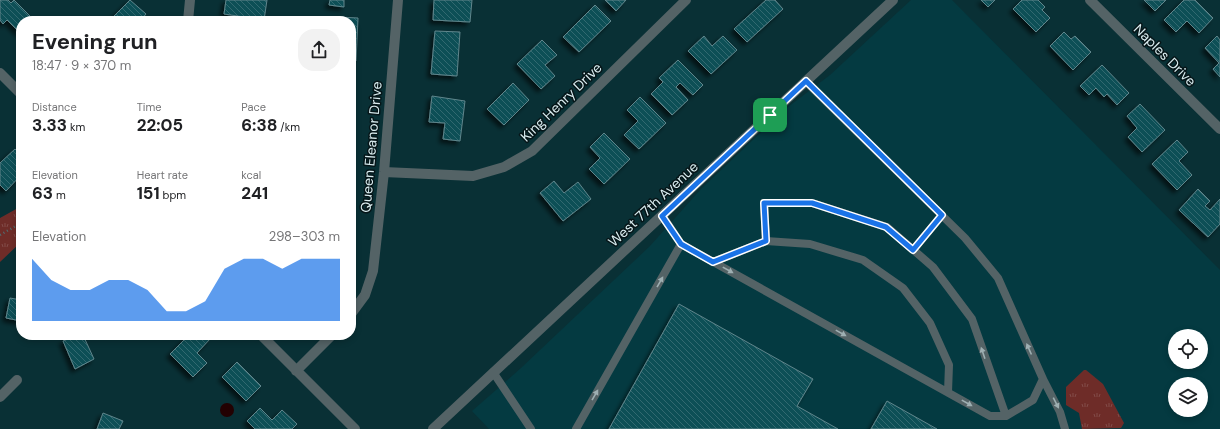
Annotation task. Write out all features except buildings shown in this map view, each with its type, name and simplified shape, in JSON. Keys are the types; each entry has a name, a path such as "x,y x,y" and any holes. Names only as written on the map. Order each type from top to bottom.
{"street":[{"path":"188,16 190,0"},
{"name":"Queen Eleanor Drive","path":"356,307 365,295 373,271 384,172 398,0"},
{"name":"King Henry Drive","path":"384,172 472,176 504,167 532,151 686,0"},
{"name":"West 77th Avenue","path":"433,429 893,0"},
{"name":"Naples Drive","path":"1090,0 1220,129"},
{"path":"0,73 16,89"},
{"path":"265,340 355,429"},
{"path":"296,371 327,340"},
{"path":"0,397 17,380"}],"lane":[{"path":"806,81 966,238 998,278 1043,379 1060,412 1065,429"},
{"path":"766,241 764,203 812,203 886,227 933,267 972,319 1006,416"},
{"path":"913,250 942,215"},
{"path":"662,216 681,244 990,416 1006,416 1033,400 1043,379"},
{"path":"713,262 766,241 810,244 863,260 903,288 930,324 949,365 948,392"},
{"path":"576,429 681,244"},
{"path":"493,372 531,429"}],"path":[{"path":"0,235 16,226"}],"shaded area":[{"path":"911,0 952,0 1220,270 1220,429 489,429 472,411 521,368 650,246 701,189 788,107 830,75"},
{"path":"224,403 230,403 234,407 234,413 230,417 224,417 220,413 220,407"}],"green space":[{"path":"16,209 16,247 0,262 0,218"},
{"path":"1084,370 1103,384 1124,423 1121,428 1082,429 1079,413 1066,405 1066,387"}],"route":[{"path":"806,81 942,215 913,250 886,227 812,203 764,203 766,241 713,262 681,244 662,216 770,115 806,81"}]}
